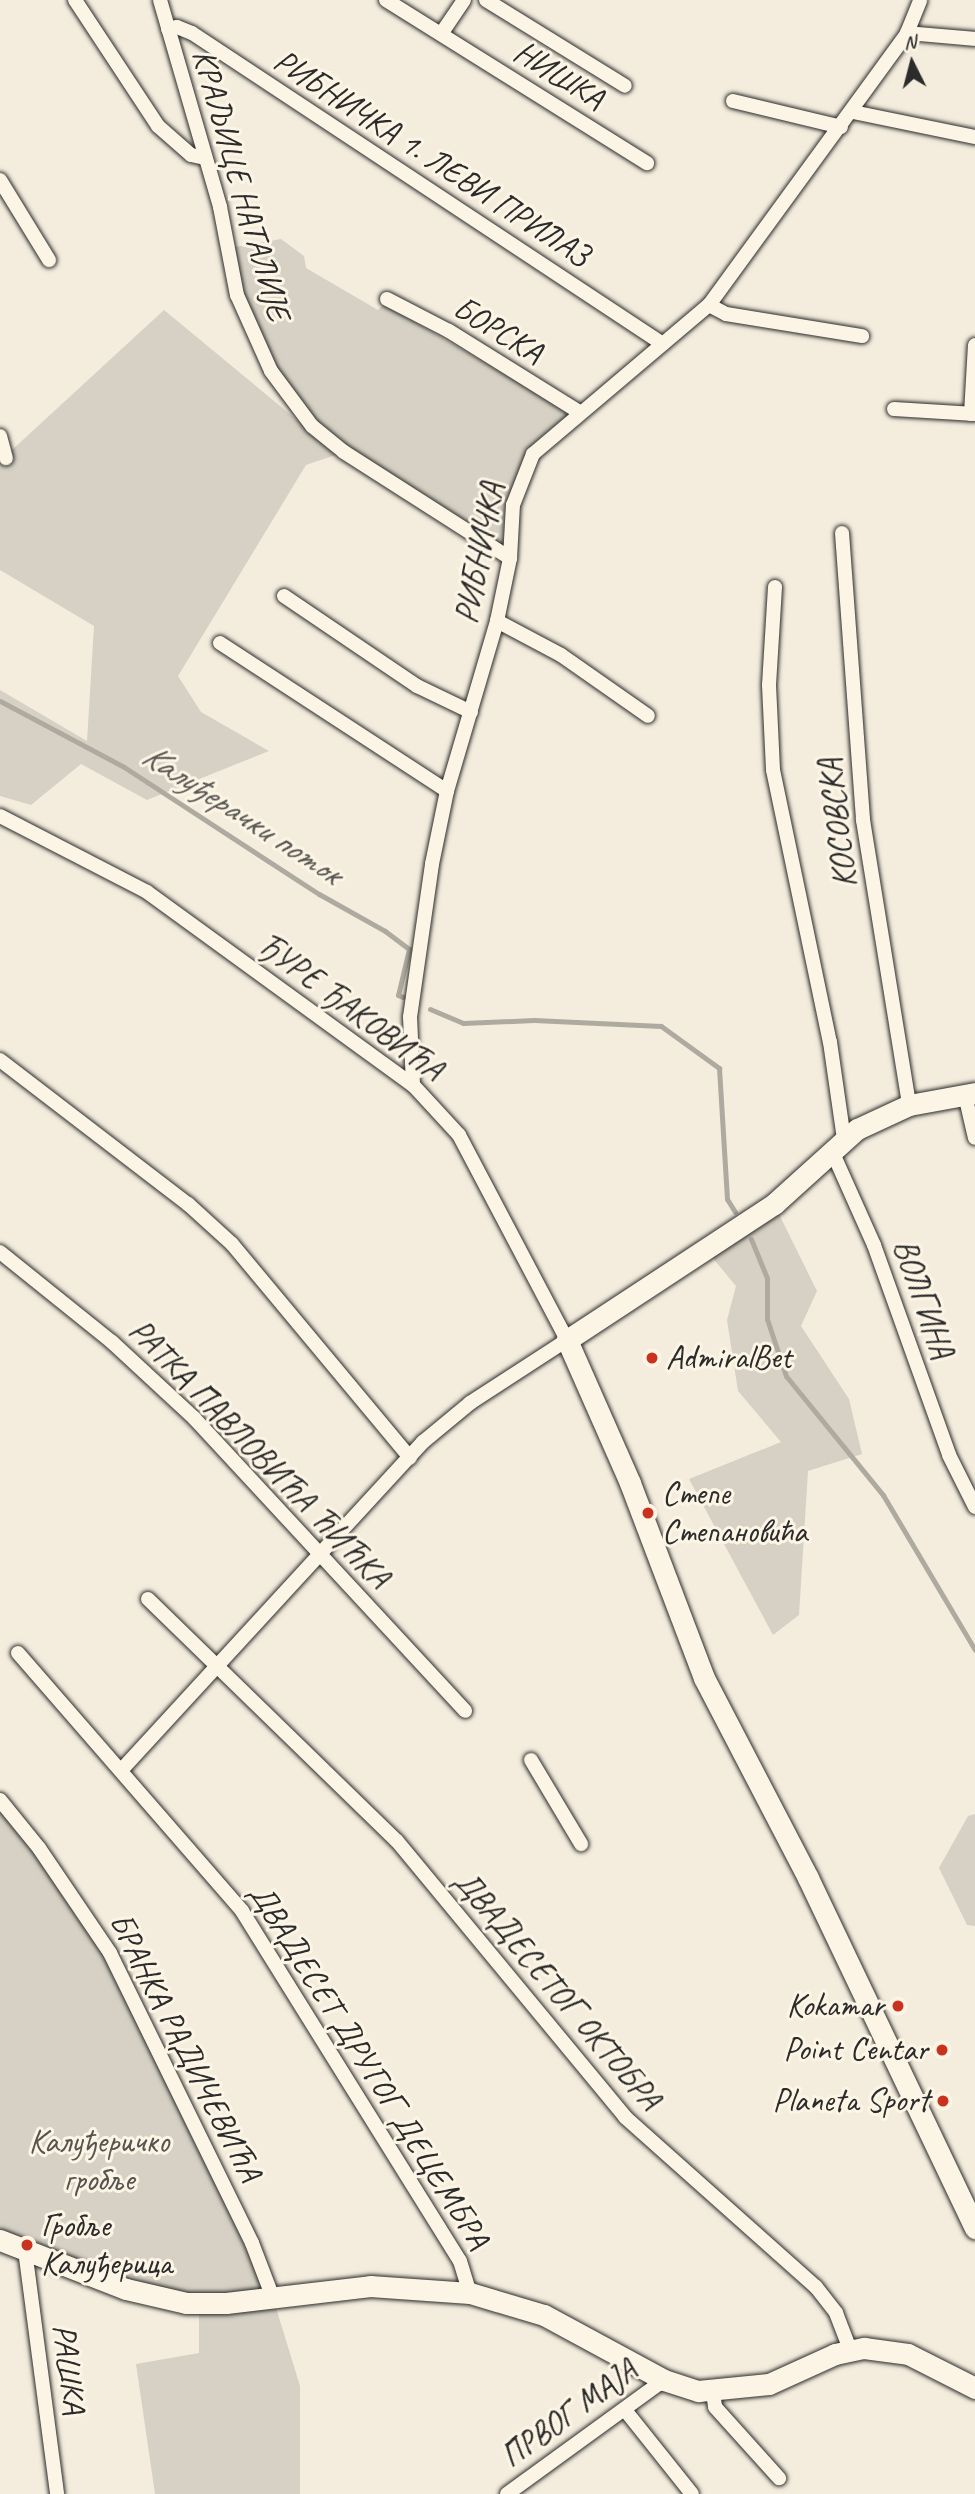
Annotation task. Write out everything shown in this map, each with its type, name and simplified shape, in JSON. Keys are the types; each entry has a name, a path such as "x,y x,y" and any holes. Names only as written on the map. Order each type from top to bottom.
{"street":[{"path":"75,0 158,126 191,155 205,158"},
{"name":"КРАЉИЦЕ НАТАЛИЈЕ","path":"160,0 205,158 242,311 271,371 295,407 344,452 510,558"},
{"name":"НИШКА","path":"386,0 647,163"},
{"path":"441,34 464,0"},
{"name":"НИШКА","path":"486,0 625,86"},
{"name":"РИБНИЧКА","path":"413,1085 410,1017 447,791 497,621 510,558 513,505 533,454 579,412 709,305 853,111 907,33 920,0"},
{"name":"РИБНИЧКА 1. ЛЕВИ ПРИЛАЗ","path":"168,29 181,28 192,33 663,344"},
{"path":"907,33 975,39"},
{"path":"733,101 841,127"},
{"path":"853,111 975,137"},
{"path":"0,180 49,260"},
{"name":"БОРСКА","path":"387,299 449,331 579,412"},
{"path":"709,305 726,314 862,336"},
{"path":"894,409 973,414 975,345"},
{"path":"0,436 6,457"},
{"name":"КОСОВСКА","path":"842,533 863,820 909,1105"},
{"name":"ВОЛГИНА","path":"775,587 769,685 772,770 830,1042 838,1145 949,1455 975,1507"},
{"path":"284,596 417,686 471,712"},
{"path":"497,621 561,656 649,716"},
{"path":"220,643 447,791"},
{"name":"ЂУРЕ ЂАКОВИЋА","path":"0,816 147,892 413,1085 460,1135 567,1340"},
{"path":"0,1060 188,1204 232,1244 410,1458"},
{"path":"122,1769 217,1665 322,1557 410,1458 470,1402 766,1210 838,1145 874,1119 909,1105 970,1094 975,1138"},
{"name":"РАТКА ПАВЛОВИЋА ЋИЋКА","path":"1,1255 141,1367 465,1711"},
{"path":"567,1340 635,1496 699,1668 814,1889 975,2228"},
{"name":"ДВАДЕСЕТОГ ОКТОБРА","path":"148,1599 397,1841 625,2117 823,2294 850,2350"},
{"name":"ДВАДЕСЕТ ДРУГОГ ДЕЦЕМБРА","path":"18,1653 122,1769 268,1948 460,2261 470,2292"},
{"path":"531,1760 581,1844"},
{"name":"БРАНКА РАДИЧЕВИЋА","path":"0,1800 39,1848 110,1953 242,2221 273,2298"},
{"path":"0,2240 167,2300 226,2303 370,2286 470,2292 544,2315 664,2379 713,2392 769,2384 850,2350 880,2348 908,2354 975,2388"},
{"name":"РАШКА","path":"25,2250 57,2494"},
{"name":"ПРВОГ МАЈА","path":"508,2494 664,2379"},
{"path":"713,2392 715,2407 779,2478"},
{"path":"625,2410 692,2494"}],"green space":[{"path":"281,239 304,256 306,268 378,310 384,304 564,409 570,420 522,478 510,558 344,452 306,465 178,676 201,712 269,751 147,800 81,764 31,805 0,796 0,690 87,741 94,626 0,570 0,461 164,310 303,425 256,342 229,248"},
{"path":"774,1204 817,1291 801,1326 849,1399 862,1454 808,1471 799,1615 773,1635 689,1479 781,1442 738,1391 727,1320 736,1286 706,1250"},
{"name":"Калуђеричко гробље","path":"0,1800 62,1881 148,2023 264,2288 207,2297 137,2285 0,2230"},
{"path":"975,1814 975,1926 967,1925 939,1868 968,1816"},
{"path":"273,2298 300,2386 300,2494 155,2494 136,2364 199,2353 199,2304"}],"waterway":[{"name":"Калуђерачки поток","path":"0,701 124,767 319,894 385,931 409,949 398,995 403,997"},
{"name":"Калуђерачки поток","path":"430,1009 463,1023 534,1020 661,1026 719,1068 727,1199 735,1212"},
{"name":"Калуђерачки поток","path":"751,1239 767,1278 767,1319 786,1376 883,1495 975,1650"}],"place":[{"name":"AdmiralBet","path":"652,1358"},
{"name":"Степе Степановића","path":"648,1513"},
{"name":"Kokamar","path":"898,2006"},
{"name":"Point Centar","path":"942,2050"},
{"name":"Planeta Sport","path":"943,2101"},
{"name":"Гробље Калуђерица","path":"27,2245"}]}
